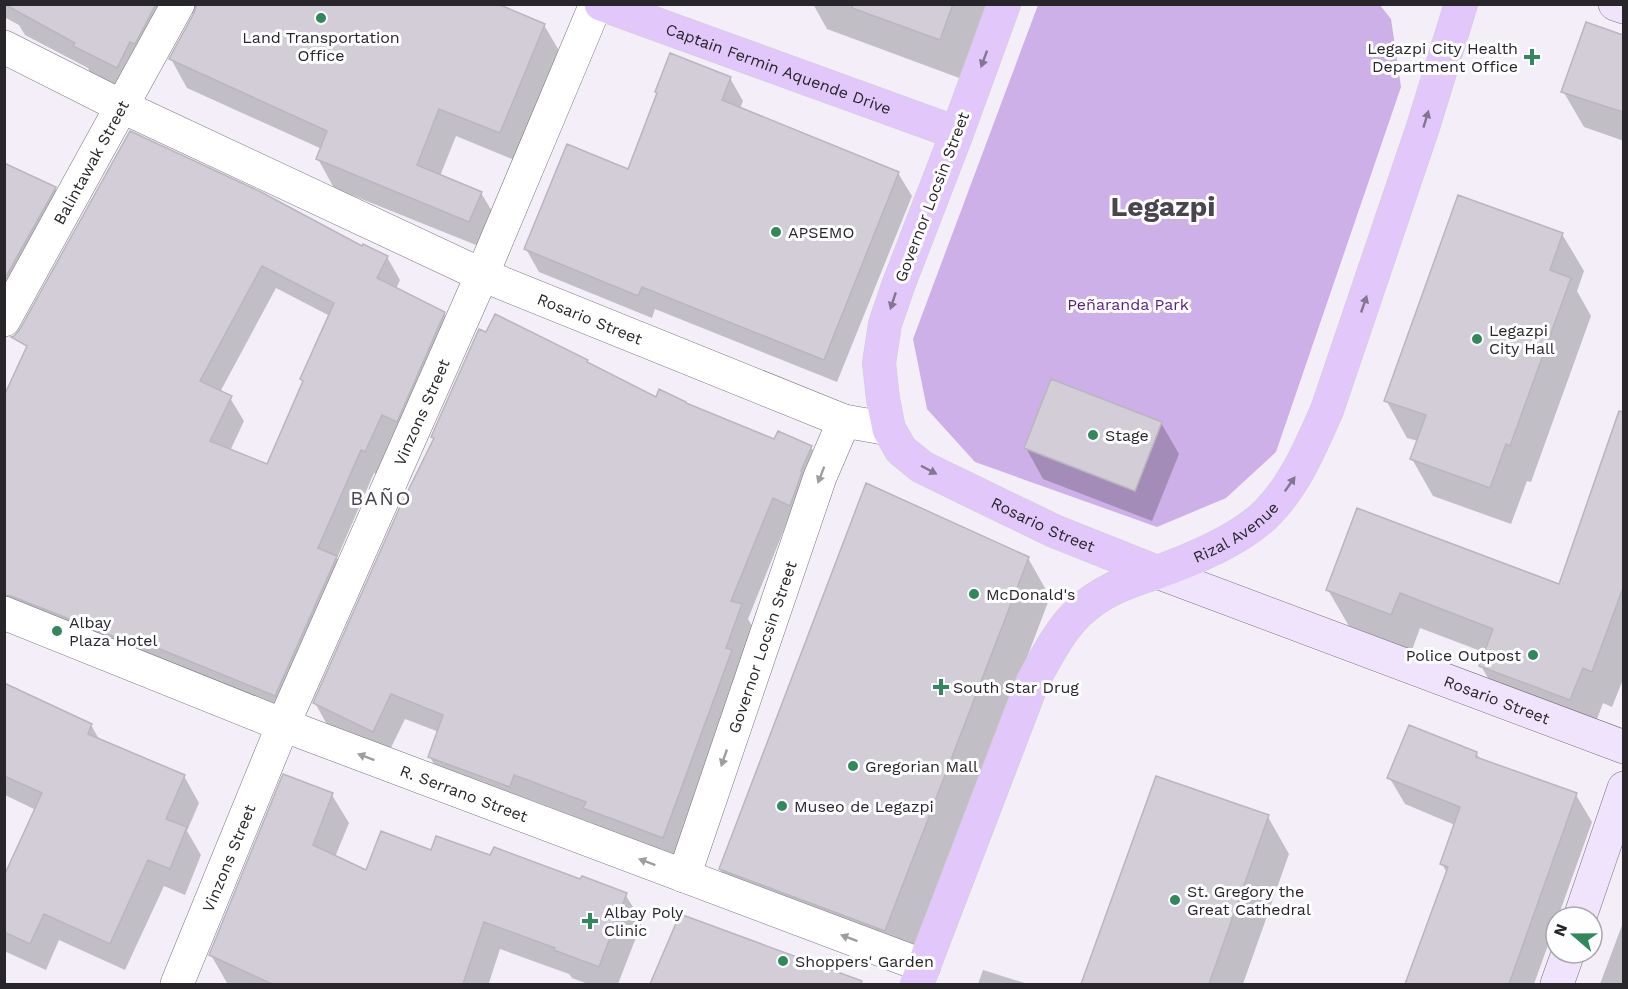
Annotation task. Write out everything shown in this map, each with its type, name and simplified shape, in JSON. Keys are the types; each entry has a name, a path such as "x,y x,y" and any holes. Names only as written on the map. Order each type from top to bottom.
{"main road":[{"name":"Captain Fermin Aquende Drive","path":"601,4 957,133"},
{"name":"Governor Locsin Street","path":"889,429 879,363 885,324 1004,4"},
{"name":"Rizal Avenue","path":"921,975 1033,681 1054,644 1077,613 1122,584 1207,552 1240,533 1267,513 1293,482 1327,410 1423,127 1461,4"},
{"name":"Rosario Street","path":"889,429 902,450 922,467 1054,531 1157,572"}],"street":[{"name":"Balintawak Street","path":"4,320 178,4"},
{"name":"Vinzons Street","path":"182,983 283,725 482,275 596,4"},
{"path":"1615,4 1623,7"},
{"name":"Rosario Street","path":"4,47 123,107 482,275 844,421 889,429"},
{"name":"Governor Locsin Street","path":"684,876 820,477 844,421"},
{"name":"Rosario Street","path":"1157,572 1623,747"},
{"name":"R. Serrano Street","path":"4,613 283,725 684,876 921,975"},
{"path":"1584,905 1623,788"},
{"path":"1557,984 1564,965"}],"green space":[{"name":"Peñaranda Park","path":"1379,4 1391,19 1401,87 1276,452 1226,498 1157,527 975,462 927,409 913,339 1038,5"}],"building":[{"path":"4,4 156,4 135,44 130,42 117,68 73,46 75,43"},
{"path":"197,4 498,4 545,24 500,133 439,109 417,165 482,192 469,222 316,159 327,131 169,59"},
{"path":"853,4 953,4 940,40 852,8"},
{"path":"1586,22 1623,35 1623,112 1561,92"},
{"name":"APSEMO","path":"670,53 731,77 722,100 899,172 824,360 642,287 638,296 524,249 567,144 628,169"},
{"path":"130,131 261,192 362,246 363,244 388,256 377,278 445,312 397,422 382,415 365,452 361,450 318,548 337,556 275,696 150,645 148,650 4,595 4,396 27,346 11,337 20,329","holes":["262,266 334,303 300,379 303,381 267,464 210,441 232,396 200,381"]},
{"path":"4,163 56,187 4,280"},
{"name":"Legazpi City Hall","path":"1458,195 1563,233 1550,270 1571,278 1510,446 1506,444 1490,488 1410,459 1426,415 1384,401"},
{"path":"495,314 656,397 659,389 686,403 774,439 778,431 812,446 790,506 773,498 731,601 742,604 726,648 732,650 663,838 583,808 586,802 514,775 510,787 428,757 443,715 391,694 373,732 313,703 399,509 434,438 431,437 479,329 486,332"},
{"name":"Stage","path":"1051,379 1162,422 1135,491 1024,448"},
{"path":"1619,411 1623,412 1623,588 1592,672 1583,668 1570,700 1479,666 1493,629 1400,593 1391,615 1326,590 1357,508 1559,584"},
{"name":"Gregorian Mall","path":"866,483 1029,557 885,931 719,869"},
{"path":"4,683 92,724 88,734 185,775 166,819 187,827 170,869 148,860 110,944 44,914 30,944 4,932 4,876 42,793 4,776"},
{"path":"1409,725 1477,752 1476,757 1577,793 1509,984 1405,984 1448,867 1440,864 1460,807 1387,778"},
{"path":"283,774 333,793 313,845 366,870 381,831 431,850 436,836 490,855 494,847 580,879 582,876 627,893 599,967 484,922 463,984 272,984 209,955"},
{"name":"St. Gregory the Great Cathedral","path":"1156,776 1269,815 1209,984 1081,984"},
{"path":"680,914 862,981 861,984 650,984"}],"place":[{"name":"Land Transportation Office","path":"321,18"},
{"name":"Legazpi City Health Department Office","path":"1532,57"},
{"name":"APSEMO","path":"776,232"},
{"name":"Legazpi City Hall","path":"1477,339"},
{"name":"Stage","path":"1093,435"},
{"name":"McDonald's","path":"974,594"},
{"name":"Albay Plaza Hotel","path":"57,631"},
{"name":"Police Outpost","path":"1533,655"},
{"name":"South Star Drug","path":"941,687"},
{"name":"Gregorian Mall","path":"853,766"},
{"name":"Museo de Legazpi","path":"782,806"},
{"name":"St. Gregory the Great Cathedral","path":"1175,900"},
{"name":"Albay Poly Clinic","path":"590,921"},
{"name":"Shoppers' Garden","path":"783,961"}],"district":[{"name":"Legazpi","path":"1163,206"},
{"name":"BAÑO","path":"381,498"}]}
